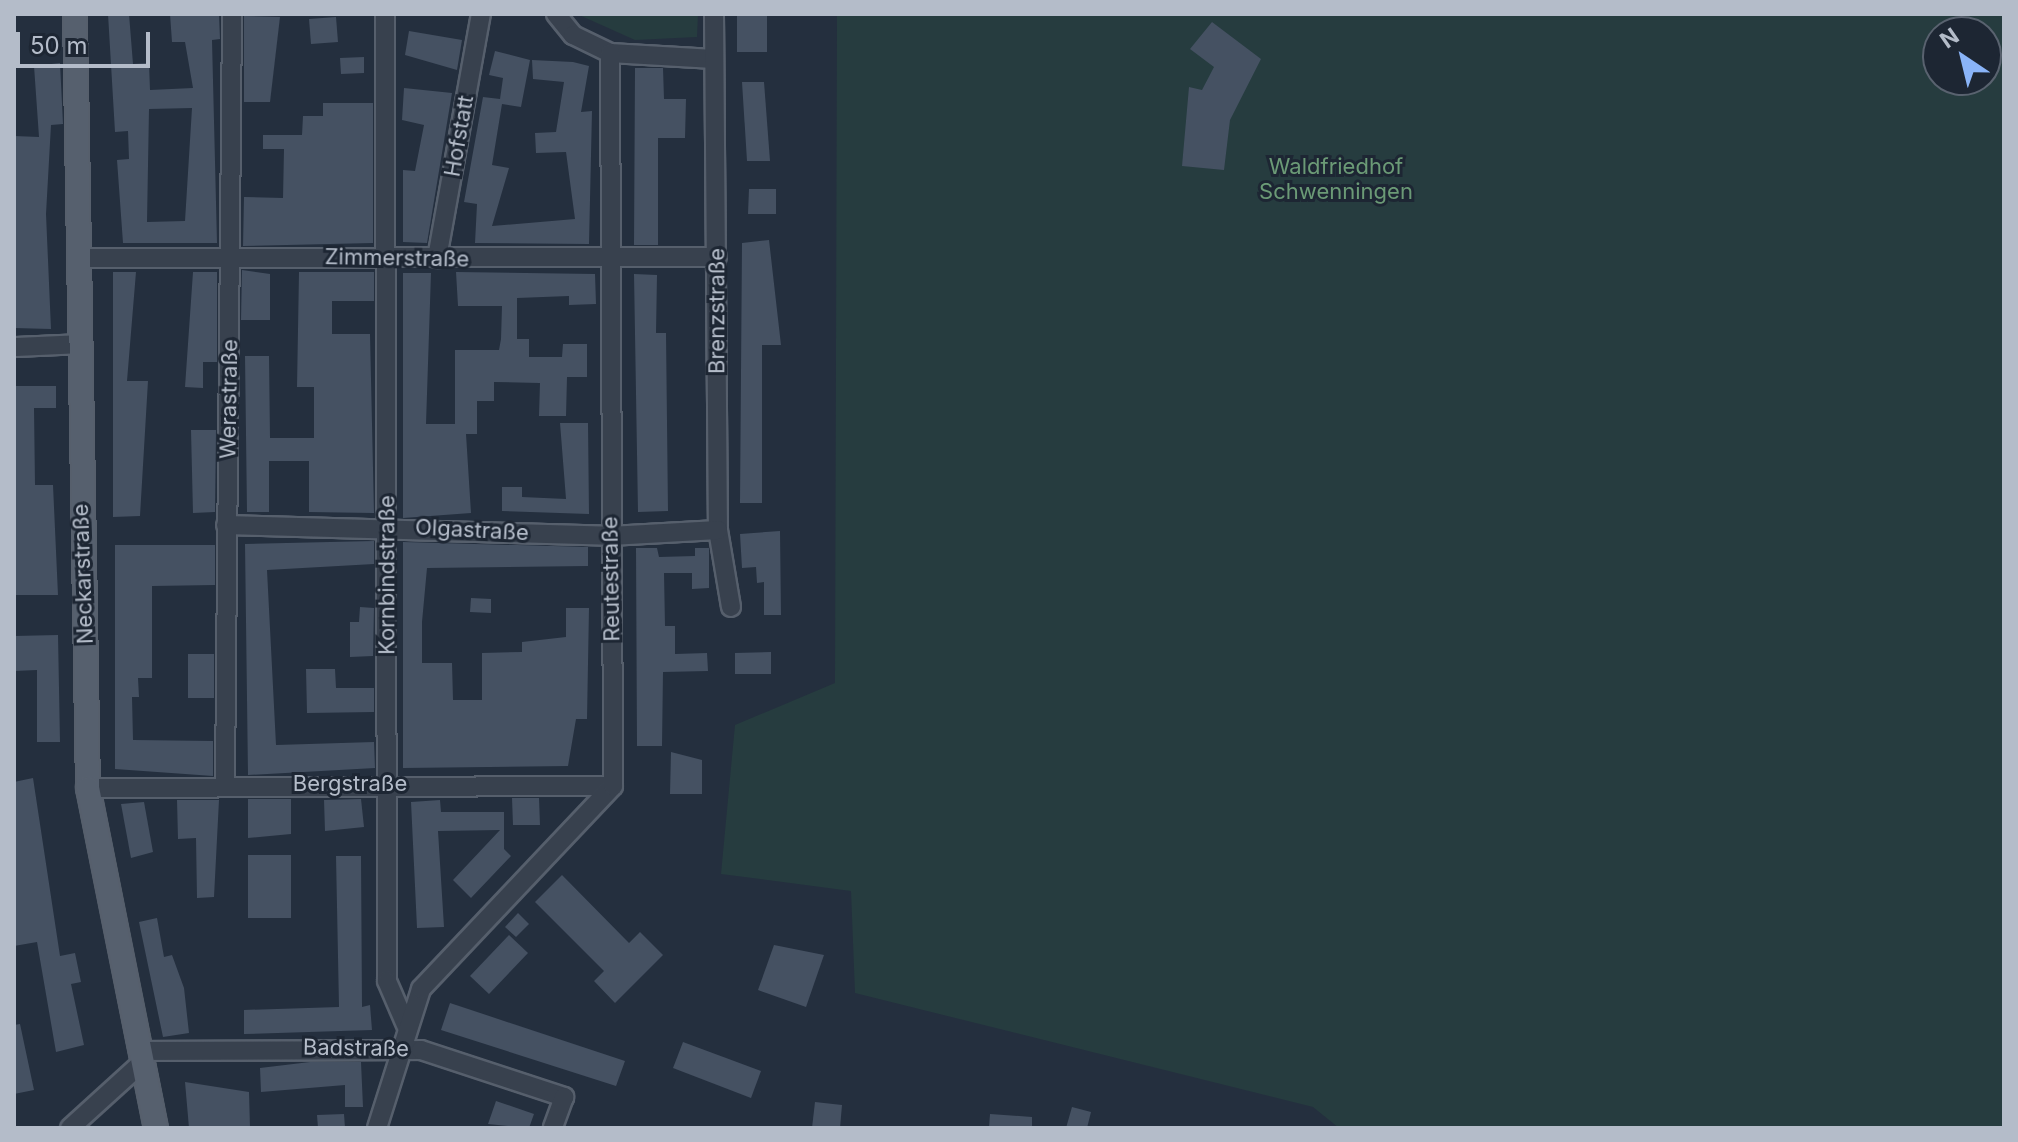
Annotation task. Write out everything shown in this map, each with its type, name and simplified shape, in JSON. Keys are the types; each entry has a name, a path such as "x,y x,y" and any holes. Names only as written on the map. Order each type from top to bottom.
{"main road":[{"name":"Neckarstraße","path":"75,14 88,788 156,1128"}],"street":[{"name":"Werastraße","path":"225,783 226,525 233,255 232,14"},
{"name":"Kornbindstraße","path":"385,14 387,981 406,1025"},
{"name":"Hofstatt","path":"437,258 481,14"},
{"path":"556,14 573,35 610,53 714,59"},
{"name":"Brenzstraße","path":"714,14 718,530 731,607"},
{"name":"Reutestraße","path":"610,53 613,786"},
{"name":"Zimmerstraße","path":"78,258 233,255 612,261 717,257"},
{"path":"14,347 79,344"},
{"name":"Olgastraße","path":"226,525 386,526 610,536 718,530"},
{"name":"Bergstraße","path":"88,788 225,783 613,786"},
{"path":"377,1128 406,1025 421,989 613,786"},
{"name":"Badstraße","path":"143,1056 402,1047 564,1097 553,1128"},
{"path":"70,1128 143,1056"}],"green space":[{"path":"577,14 698,14 697,37 635,40"},
{"name":"Waldfriedhof Schwenningen","path":"837,14 2004,14 2004,1128 1339,1128 1313,1107 855,993 851,891 721,874 735,725 835,683"}],"building":[{"path":"108,14 129,14 133,64 149,63 150,90 193,88 185,42 172,42 170,14 219,14 220,39 212,40 217,243 123,243 117,160 129,159 128,131 115,132","holes":["192,108 185,221 147,222 149,109"]},
{"path":"737,14 767,14 767,52 737,52"},
{"path":"244,16 280,17 270,102 244,102"},
{"path":"336,17 338,42 311,44 309,19"},
{"path":"1212,22 1261,59 1230,120 1224,170 1182,166 1189,87 1202,90 1214,67 1190,49"},
{"path":"409,31 462,40 457,70 405,55"},
{"path":"495,51 530,60 521,107 502,104 492,165 509,168 492,226 575,219 566,152 536,153 535,133 556,132 564,82 533,79 532,60 573,62 589,66 581,112 592,111 589,244 475,243 477,204 464,202 483,97 500,99 503,78 489,75"},
{"path":"364,57 364,73 341,74 340,58"},
{"path":"60,63 63,124 51,125 46,214 51,329 14,328 14,136 39,137 34,66"},
{"path":"635,68 663,68 664,99 686,99 685,138 658,138 658,245 634,245"},
{"path":"742,82 764,82 770,161 747,161"},
{"path":"404,88 452,93 427,243 403,242 403,170 415,171 424,125 402,120"},
{"path":"323,103 373,103 373,243 243,246 244,197 283,198 284,149 263,149 263,135 302,135 303,116 323,116"},
{"path":"749,189 776,189 776,214 748,214"},
{"path":"769,240 781,345 762,345 762,503 740,503 742,243"},
{"path":"242,270 270,274 270,320 241,320"},
{"path":"113,272 136,272 127,381 148,381 140,516 113,517"},
{"path":"193,272 217,272 217,362 203,362 203,388 185,387"},
{"path":"299,272 374,272 374,301 332,301 332,334 370,334 374,513 309,512 309,461 269,461 269,512 247,512 245,356 269,356 270,438 314,438 314,387 297,387"},
{"path":"456,272 595,274 596,304 569,305 569,296 517,298 517,339 529,339 529,357 562,357 563,344 587,344 587,377 567,377 566,416 539,416 540,383 494,382 494,401 477,401 477,434 466,434 471,513 403,518 403,273 431,273 426,424 455,424 455,350 499,350 502,306 458,306"},
{"path":"634,274 657,275 656,333 666,333 668,511 638,512"},
{"path":"14,386 56,386 56,408 34,408 35,485 53,485 58,595 14,595"},
{"path":"560,423 588,423 589,514 502,511 502,487 522,487 522,497 566,499"},
{"path":"191,430 216,430 215,512 193,513"},
{"path":"780,531 781,615 764,615 764,582 757,583 756,567 742,568 740,534"},
{"path":"374,541 374,564 267,570 276,745 374,742 375,768 248,775 245,544"},
{"path":"403,542 588,547 588,566 427,568 422,622 422,663 452,663 453,700 482,700 482,653 522,652 522,642 566,637 566,608 589,608 587,719 576,719 568,766 403,768"},
{"path":"115,545 215,545 215,585 152,586 152,678 138,678 139,697 132,697 133,740 213,741 213,776 115,769"},
{"path":"636,548 657,548 659,557 695,556 695,548 709,548 709,588 692,589 692,573 664,573 665,626 675,626 675,654 707,653 708,671 663,672 662,746 637,746"},
{"path":"471,598 491,599 491,613 470,612"},
{"path":"360,607 374,608 373,656 350,657 350,622 359,622"},
{"path":"58,635 60,742 37,742 37,670 14,671 14,636"},
{"path":"771,652 771,674 735,674 735,653"},
{"path":"188,654 214,654 214,698 188,698"},
{"path":"306,669 335,669 336,688 374,688 374,712 307,713"},
{"path":"671,752 702,760 702,794 670,794"},
{"path":"33,778 60,956 75,953 81,982 71,984 84,1045 56,1052 37,942 14,946 14,782"},
{"path":"512,798 539,798 540,825 513,825"},
{"path":"248,799 291,799 291,834 248,838"},
{"path":"361,799 364,827 325,831 324,800"},
{"path":"177,800 219,800 214,897 197,898 196,838 178,839"},
{"path":"440,800 441,812 504,812 504,849 511,856 471,898 453,880 500,830 438,831 444,927 417,928 411,802"},
{"path":"144,802 153,852 131,858 121,804"},
{"path":"248,855 291,855 291,918 248,918"},
{"path":"336,856 361,856 362,1007 370,1005 372,1030 244,1034 244,1010 339,1007"},
{"path":"562,875 629,943 640,932 663,955 615,1003 594,981 604,971 535,902"},
{"path":"518,913 529,924 516,937 505,927"},
{"path":"157,918 164,957 172,955 184,988 189,1033 163,1037 139,922"},
{"path":"509,935 528,953 489,994 470,976"},
{"path":"774,945 824,955 806,1007 758,990"},
{"path":"450,1003 625,1061 616,1086 441,1030"},
{"path":"20,1024 34,1090 14,1094 14,1025"},
{"path":"683,1042 761,1071 751,1098 673,1068"},
{"path":"310,1062 361,1062 363,1107 345,1107 345,1085 261,1092 260,1068"},
{"path":"185,1082 249,1092 250,1128 189,1128"},
{"path":"496,1101 534,1114 529,1128 488,1124"},
{"path":"815,1102 842,1105 840,1128 812,1128"},
{"path":"1072,1107 1091,1112 1087,1128 1066,1128"},
{"path":"344,1114 345,1128 318,1128 317,1115"},
{"path":"990,1114 1032,1117 1032,1128 989,1128"}]}
